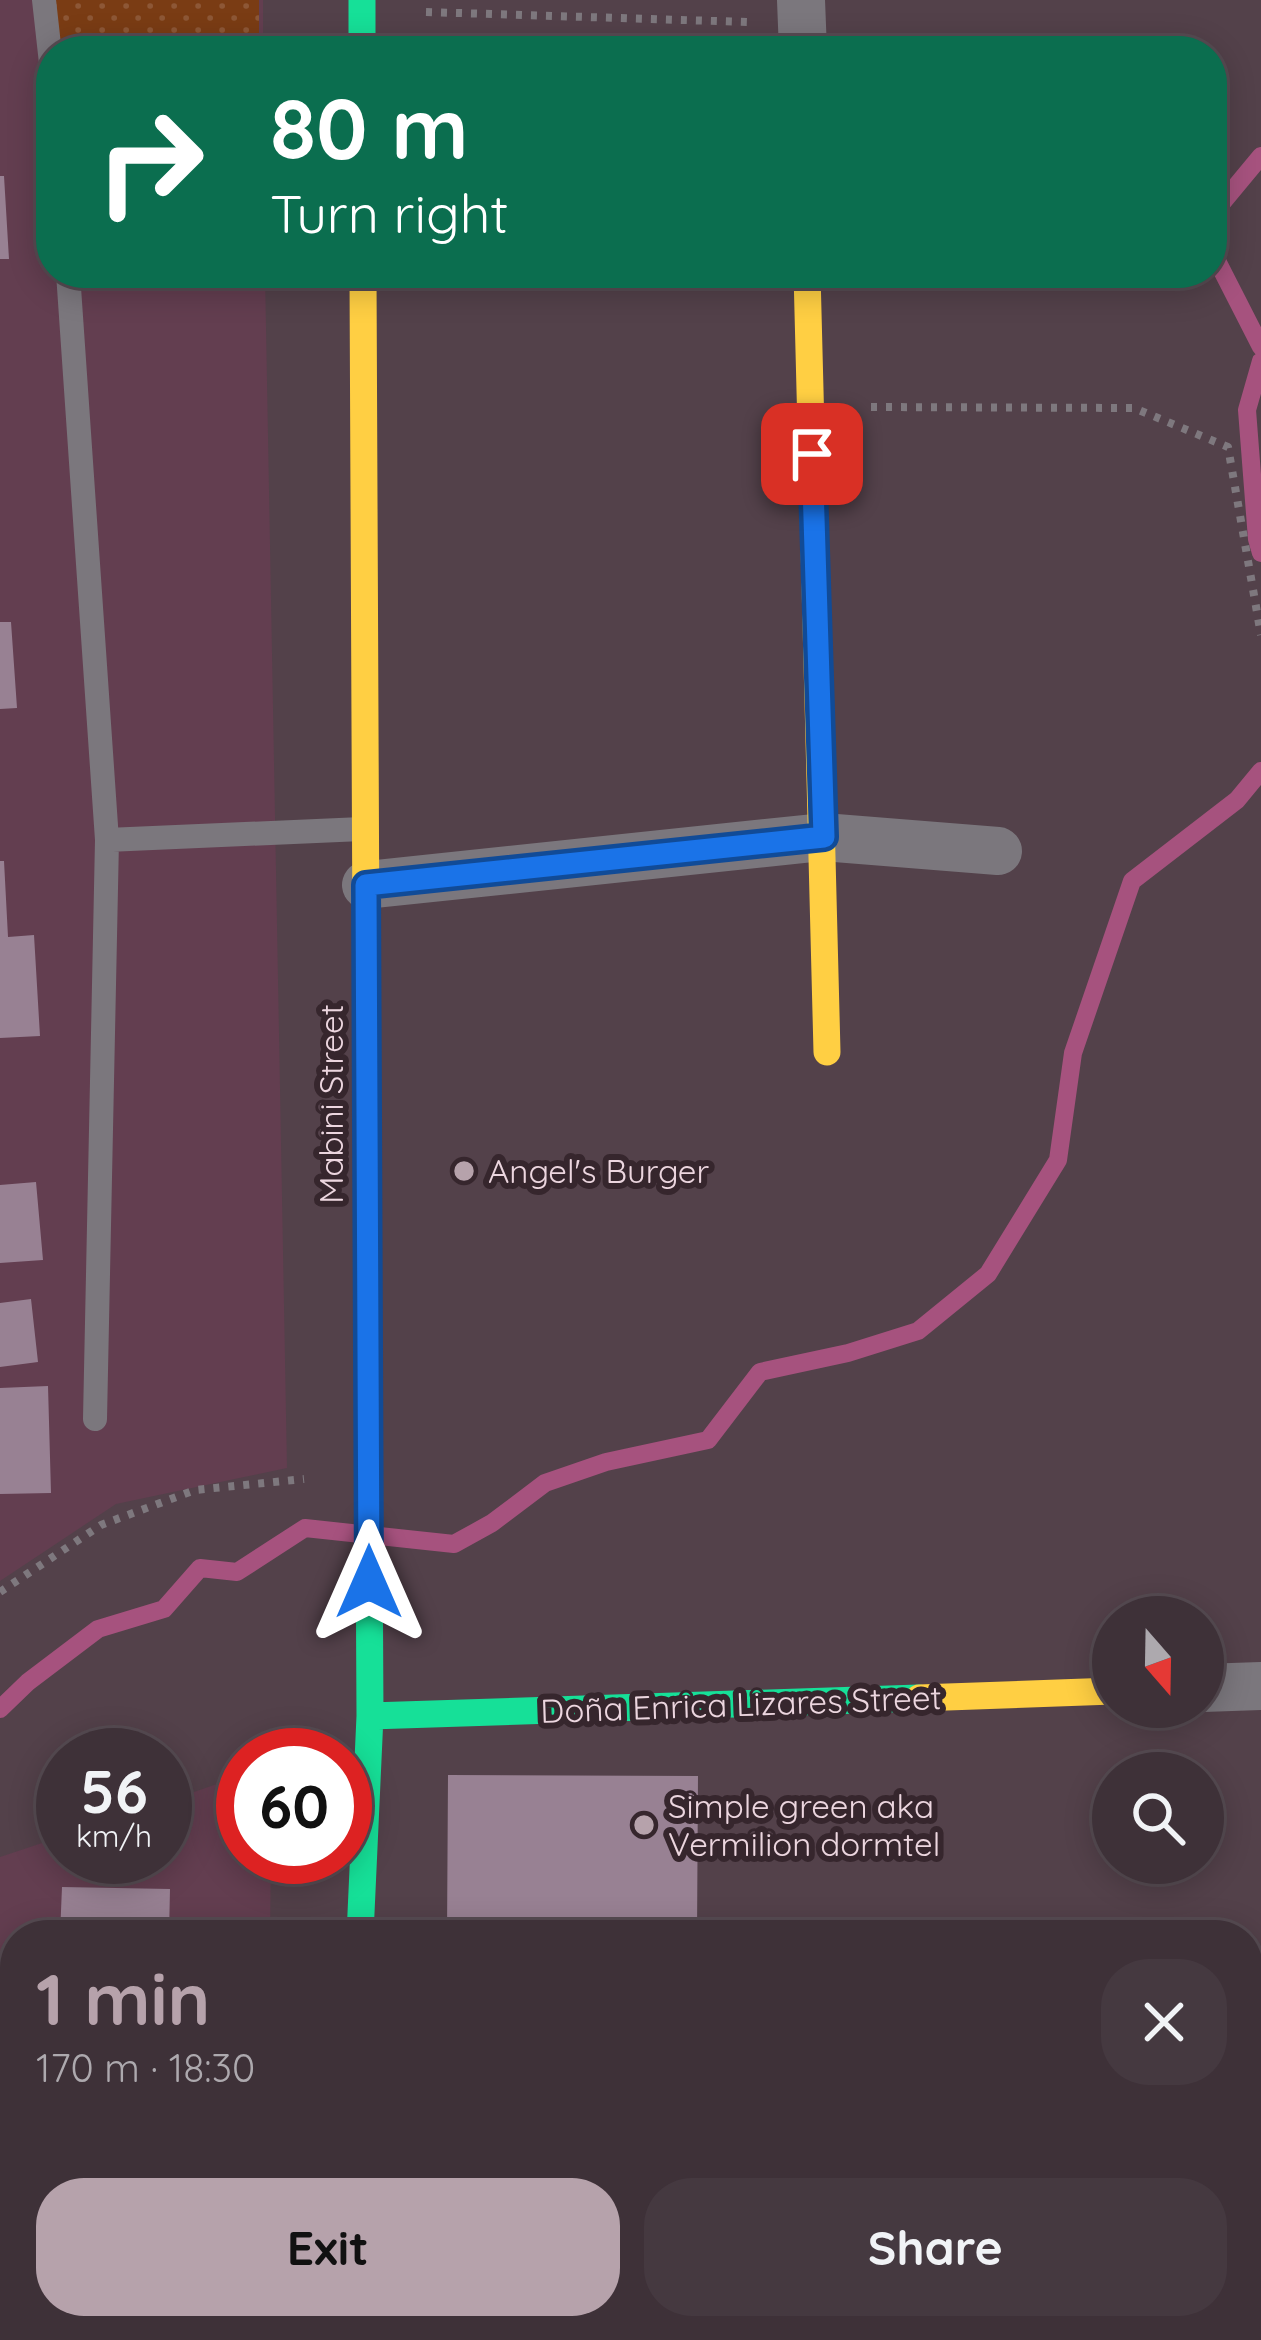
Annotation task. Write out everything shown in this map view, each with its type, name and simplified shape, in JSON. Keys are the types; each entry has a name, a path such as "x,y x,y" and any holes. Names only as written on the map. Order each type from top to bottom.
{"main road":[{"path":"362,5 362,36"},
{"name":"Mabini Street","path":"361,1920 370,1716 363,288"},
{"path":"807,288 827,1052"},
{"name":"Doña Enrica Lizares Street","path":"370,1716 1092,1692"}],"street":[{"path":"366,885 824,837 998,851"},
{"path":"1224,1687 1261,1686"}],"lane":[{"path":"44,0 48,36"},
{"path":"69,288 107,840 95,1419"},
{"path":"107,840 366,829"}],"path":[{"path":"362,5 802,25"},
{"path":"810,406 1134,408 1228,447 1261,635"},
{"path":"0,1592 101,1525 195,1490 318,1478"}],"shaded area":[{"path":"0,0 263,0 263,36 36,36 36,288 265,288 287,1468 116,1504 0,1581"},
{"path":"37,0 259,0 259,36 40,36"},
{"path":"216,1784 216,1884 271,1884 270,1920 0,1920 0,1857 36,1845 36,1884 192,1884 192,1793"}],"building":[{"path":"0,176 4,176 9,259 0,259"},
{"path":"0,622 11,622 17,708 0,709"},
{"path":"0,861 4,861 8,937 34,935 40,1036 0,1038"},
{"path":"36,1182 43,1260 0,1263 0,1185"},
{"path":"31,1299 38,1362 0,1367 0,1303"},
{"path":"48,1386 51,1493 0,1494 0,1388"},
{"path":"448,1775 698,1776 697,1920 447,1920"},
{"path":"62,1887 170,1889 169,1920 61,1920"}],"waterway":[{"path":"1227,197 1261,156"},
{"path":"1227,280 1261,347"},
{"path":"1261,361 1247,410 1261,553"},
{"path":"0,1709 98,1629 164,1609 200,1568 237,1572 305,1528 454,1544 492,1523 545,1483 606,1462 708,1440 760,1372 848,1353 918,1331 988,1274 1058,1160 1073,1053 1132,881 1237,800 1261,771"}],"traffic: fast":[{"path":"362,0 362,36"},
{"path":"361,1920 370,1716 366,948"},
{"path":"370,1716 919,1698"}],"traffic: slow":[{"path":"363,288 366,948"},
{"path":"807,288 827,1052"},
{"path":"919,1698 1092,1692"}],"place":[{"name":"Angel's Burger","path":"464,1171"},
{"name":"Simple green aka Vermilion dormtel","path":"644,1825"}],"route":[{"path":"369,1582 366,885 824,837 812,454"}]}
